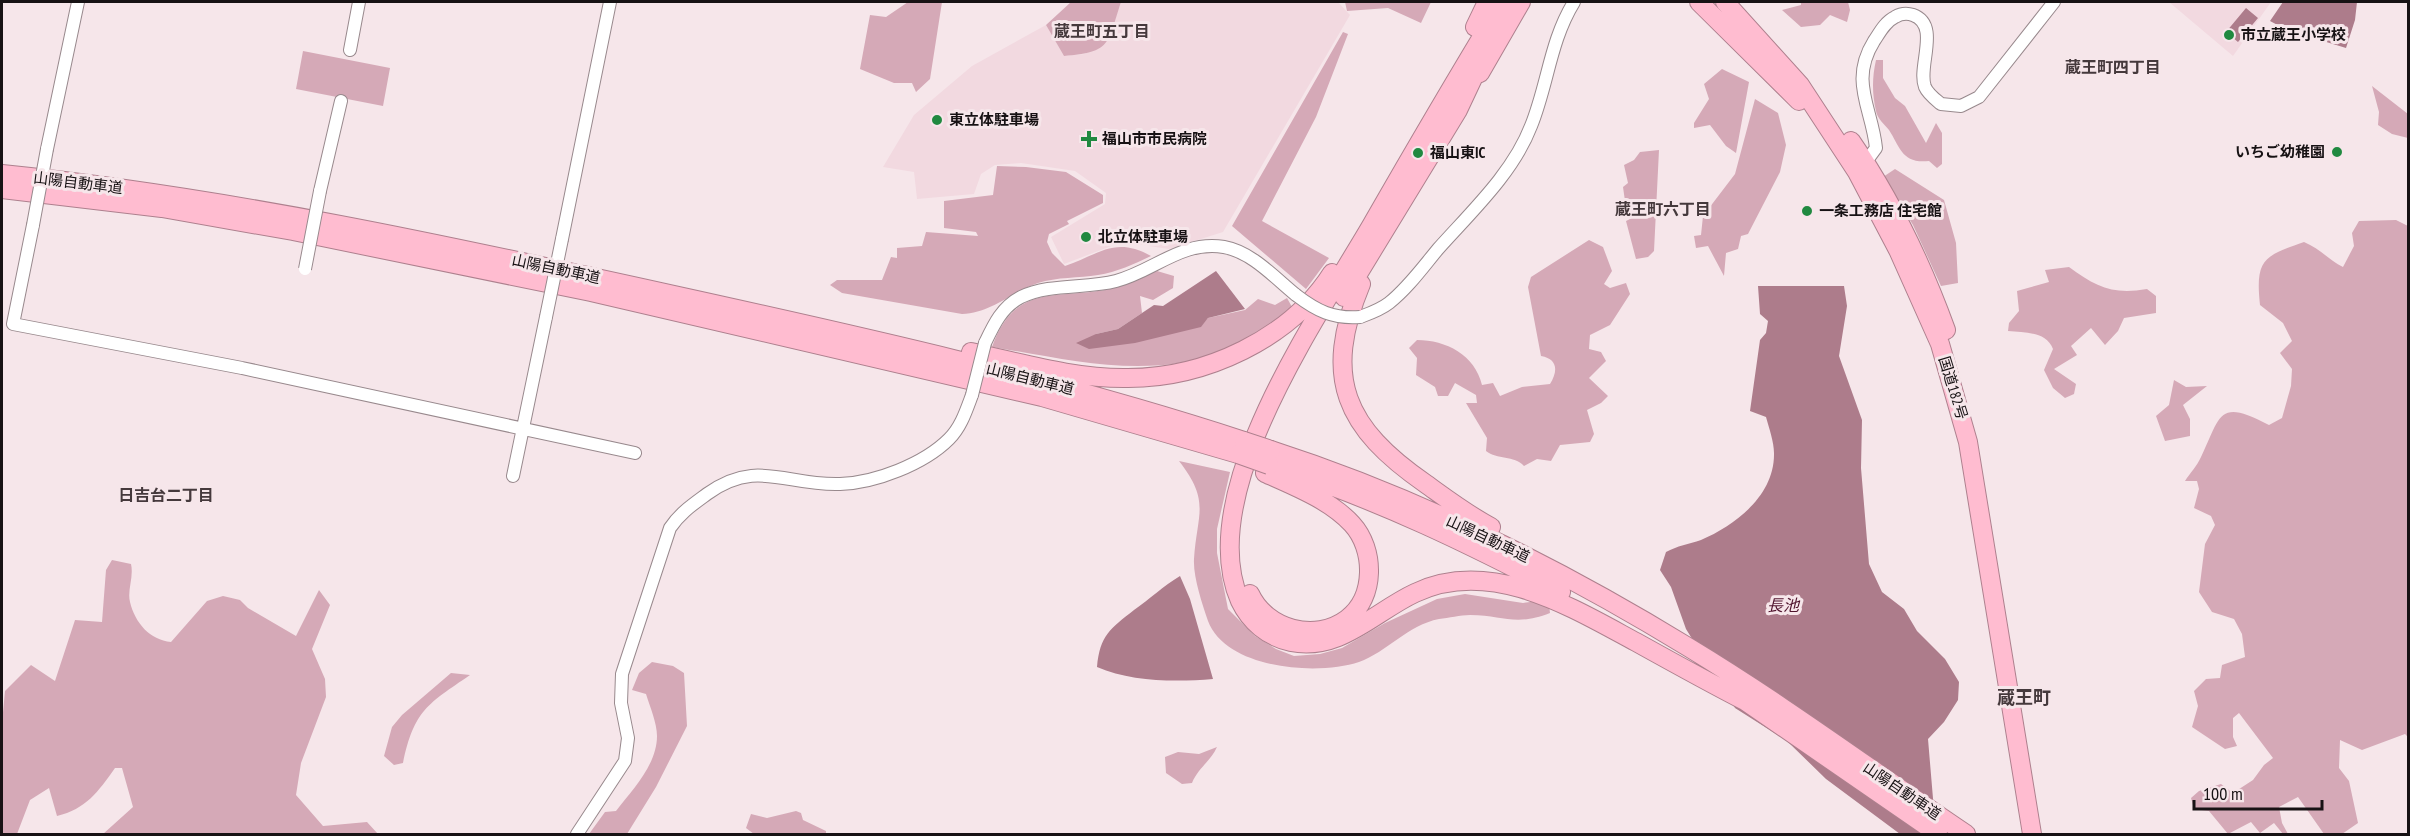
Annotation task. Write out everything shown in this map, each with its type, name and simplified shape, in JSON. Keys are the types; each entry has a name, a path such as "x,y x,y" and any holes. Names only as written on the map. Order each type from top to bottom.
{"highway":[{"path":"1450,106 1487,2"},
{"path":"1240,452 1268,462 1352,524 1366,548 1369,571 1363,598 1352,615 1334,626 1307,632 1295,630 1268,618 1258,608 1245,581 1242,541 1250,481 1266,436 1288,392 1450,106 1503,2"},
{"path":"1450,106 1472,77 1515,2"},
{"path":"1450,106 1521,2"},
{"path":"1699,2 1862,167"},
{"name":"国道182号","path":"1725,2 1800,85 1862,167 1940,344 1957,396 1968,442 2032,834"},
{"name":"国道182号","path":"1739,2 1806,78 1910,243 1934,296 1967,393 1980,450 2042,834"},
{"name":"山陽自動車道","path":"2,174 165,194 295,217 750,312 1070,390 1240,452"},
{"name":"山陽自動車道","path":"2,189 173,210 463,265 839,348 1042,397 1240,452"},
{"path":"750,312 834,324 1076,374 1129,378 1189,371 1239,352 1283,327 1306,307 1324,286 1358,231 1397,196"},
{"path":"1397,196 1346,328 1342,362 1345,390 1355,415 1369,438 1417,478 1472,517 1569,570 1583,586"},
{"path":"1397,196 1279,385 1256,432 1241,476 1231,528 1231,572 1244,610 1267,633 1295,643 1312,644 1348,633 1415,593 1444,583 1478,581 1515,586 1564,598"},
{"name":"山陽自動車道","path":"1268,462 1416,505 1512,549 1583,586 1689,647 1757,691 1966,834"},
{"name":"山陽自動車道","path":"1268,462 1460,541 1564,598 1745,701 1938,834"}],"street":[{"path":"78,2 13,324 242,368 635,453"},
{"path":"350,50 359,2"},
{"path":"513,476 610,2"},
{"path":"577,834 625,761 628,738 621,703 622,674 670,528 681,512 720,485 743,476 760,475 838,484 868,479 934,453 950,438 965,415 985,343 998,318 1009,305 1023,297 1047,290 1118,280 1180,251 1200,246 1227,248 1240,252 1319,312 1344,318 1360,317 1375,312 1404,288 1485,196 1522,147 1532,124 1546,67 1566,15 1574,2"},
{"path":"1862,167 1876,148 1864,99 1863,74 1867,53 1883,27 1895,17 1909,14 1923,22 1927,31 1923,75 1925,87 1941,104 1961,106 1979,97 2054,2"},
{"path":"305,269 341,101"}],"shaded area":[{"path":"908,2 942,2 930,79 916,92 912,83 894,83 860,69 870,15 886,17"},
{"path":"1071,2 1121,2 1113,28 1105,43 1091,52 1064,56 1046,25"},
{"name":"福山市市民病院","path":"1121,2 1338,2 1350,15 1223,232 1169,249 1122,242 1064,264 1051,237 1105,204 1106,193 1075,171 1021,163 995,165 981,174 974,194 917,199 914,172 883,167 914,115 972,66 1046,25 1064,56 1085,54 1108,40"},
{"path":"1345,2 1431,2 1421,23 1388,8 1347,11"},
{"path":"1801,2 1848,2 1850,10 1847,22 1830,15 1820,25 1801,27 1782,10 1801,5"},
{"name":"市立蔵王小学校","path":"2169,2 2271,2 2233,56"},
{"path":"1343,32 1348,34 1316,117 1262,221 1329,258 1306,289 1232,226"},
{"path":"303,51 390,68 383,106 296,89"},
{"path":"1876,60 1883,60 1883,78 1895,98 1905,106 1926,143 1936,123 1942,133 1942,164 1937,168 1929,161 1913,160 1907,157 1878,116 1873,92"},
{"path":"1722,69 1749,82 1736,153 1726,146 1710,125 1694,128 1694,123 1709,99 1704,84"},
{"path":"2372,86 2408,114 2408,138 2392,134 2378,125 2379,112"},
{"path":"1755,99 1778,113 1786,145 1780,172 1748,234 1741,236 1738,249 1726,253 1724,276 1708,246 1696,248 1694,236 1701,235 1703,216 1735,174"},
{"path":"1659,150 1654,251 1648,257 1636,259 1626,221 1632,218 1625,201 1623,187 1628,183 1624,165 1634,160 1640,152"},
{"path":"997,166 1066,172 1103,195 1103,203 1067,221 1069,224 1049,234 1047,242 1052,253 1065,266 1098,252 1117,247 1127,247 1151,256 1105,274 1038,283 983,310 962,314 842,293 830,285 837,280 882,280 891,257 897,258 897,248 922,246 926,232 978,236 976,232 944,228 944,201 993,195"},
{"path":"1895,169 1944,200 1956,243 1958,283 1941,286 1913,225 1883,177"},
{"path":"2396,220 2408,226 2408,737 2405,734 2362,750 2340,740 2339,768 2349,781 2358,823 2342,834 2324,834 2298,797 2279,807 2282,823 2288,834 2283,834 2274,823 2260,833 2251,822 2228,834 2209,811 2194,809 2191,798 2199,791 2221,784 2233,793 2253,780 2264,765 2273,758 2239,713 2233,718 2233,737 2237,746 2225,749 2192,727 2198,706 2194,691 2206,679 2220,678 2222,665 2245,657 2242,634 2234,619 2212,612 2199,592 2205,544 2215,525 2211,516 2194,508 2199,489 2197,481 2185,481 2223,415 2230,412 2240,413 2269,425 2282,418 2291,386 2292,369 2280,353 2292,341 2283,323 2260,305 2259,278 2265,262 2280,251 2304,242 2343,267 2354,246 2352,233 2359,221"},
{"path":"1589,240 1603,247 1612,271 1604,284 1610,288 1626,283 1630,294 1610,325 1590,335 1589,349 1601,352 1606,361 1589,378 1608,396 1601,403 1587,410 1594,434 1590,442 1560,445 1551,461 1537,459 1524,466 1515,460 1490,454 1486,451 1487,438 1466,403 1477,403 1476,395 1455,383 1448,396 1438,396 1435,387 1416,375 1417,358 1409,348 1417,340 1438,343 1458,351 1473,365 1482,385 1493,383 1500,396 1522,387 1550,384 1555,366 1551,360 1541,356 1528,287 1531,277"},
{"path":"2069,267 2105,288 2124,291 2147,289 2156,296 2156,313 2124,318 2118,331 2105,345 2091,328 2071,346 2077,355 2054,369 2076,384 2074,394 2065,398 2053,388 2044,370 2053,349 2050,343 2034,334 2008,331 2009,323 2019,311 2017,291 2049,282 2045,270"},
{"path":"1157,271 1174,276 1173,288 1153,300 1140,296 1142,313 1118,329 1096,334 1116,345 1201,326 1208,318 1245,310 1258,299 1275,305 1287,298 1292,307 1255,335 1231,348 1202,358 1172,364 1112,365 992,347 1001,326 1013,312 1025,303 1055,295 1116,288"},
{"path":"2174,380 2186,387 2207,386 2183,405 2190,419 2190,436 2165,441 2156,416 2169,405"},
{"path":"1179,461 1230,472 1217,529 1217,553 1228,609 1255,636 1276,649 1294,656 1320,654 1342,648 1385,623 1437,599 1465,594 1523,603 1538,601 1549,605 1550,613 1518,620 1482,615 1462,615 1439,619 1417,627 1369,658 1341,666 1298,668 1253,659 1233,650 1218,637 1208,621 1198,590 1194,566 1199,498 1189,475"},
{"path":"112,560 131,564 129,597 132,610 144,629 163,641 171,642 207,601 223,596 240,600 248,608 296,636 319,590 330,605 312,649 325,679 326,697 301,763 296,795 323,826 367,822 378,834 103,834 133,807 122,768 115,768 103,785 84,804 67,813 57,816 49,788 30,800 17,834 2,834 2,723 5,691 31,665 55,681 75,620 102,622 106,570"},
{"path":"652,662 673,666 684,673 687,726 656,787 627,834 589,834 605,812 616,811 653,757 657,736 653,715 646,694 632,690 639,673"},
{"path":"451,673 470,675 425,710 412,731 403,763 394,765 384,756 392,727 402,715"},
{"path":"1217,747 1192,783 1182,784 1166,773 1165,757 1178,752 1199,754"},
{"path":"796,811 801,813 803,820 826,831 826,834 754,834 746,828 751,814 767,818"}],"water":[{"path":"2283,2 2357,2 2355,20 2346,48 2287,30 2270,21"},
{"path":"2246,8 2258,18 2238,42 2226,32"},
{"path":"1216,271 1245,309 1208,318 1201,327 1135,343 1089,349 1076,343 1096,334 1118,329 1154,305 1163,306"},
{"name":"長池","path":"1758,286 1844,286 1847,306 1839,356 1862,420 1861,468 1869,564 1882,592 1904,609 1917,631 1945,659 1959,682 1958,700 1944,722 1928,739 1936,834 1900,834 1826,779 1787,741 1735,708 1686,629 1671,587 1660,570 1666,552 1714,534 1740,517 1761,495 1773,468 1773,444 1766,417 1750,411 1760,340 1766,333 1768,321 1760,314"},
{"path":"1180,576 1190,599 1213,679 1154,680 1124,676 1097,667 1101,647 1113,628"}],"place":[{"name":"市立蔵王小学校","path":"2229,35"},
{"name":"東立体駐車場","path":"937,120"},
{"name":"福山市市民病院","path":"1089,139"},
{"name":"いちご幼稚園","path":"2337,152"},
{"name":"福山東IC","path":"1418,153"},
{"name":"一条工務店 住宅館","path":"1807,211"},
{"name":"北立体駐車場","path":"1086,237"}],"district":[{"name":"蔵王町五丁目","path":"1102,31"},
{"name":"蔵王町四丁目","path":"2113,67"},
{"name":"蔵王町六丁目","path":"1663,209"},
{"name":"日吉台二丁目","path":"166,495"},
{"name":"蔵王町","path":"2024,698"}]}
